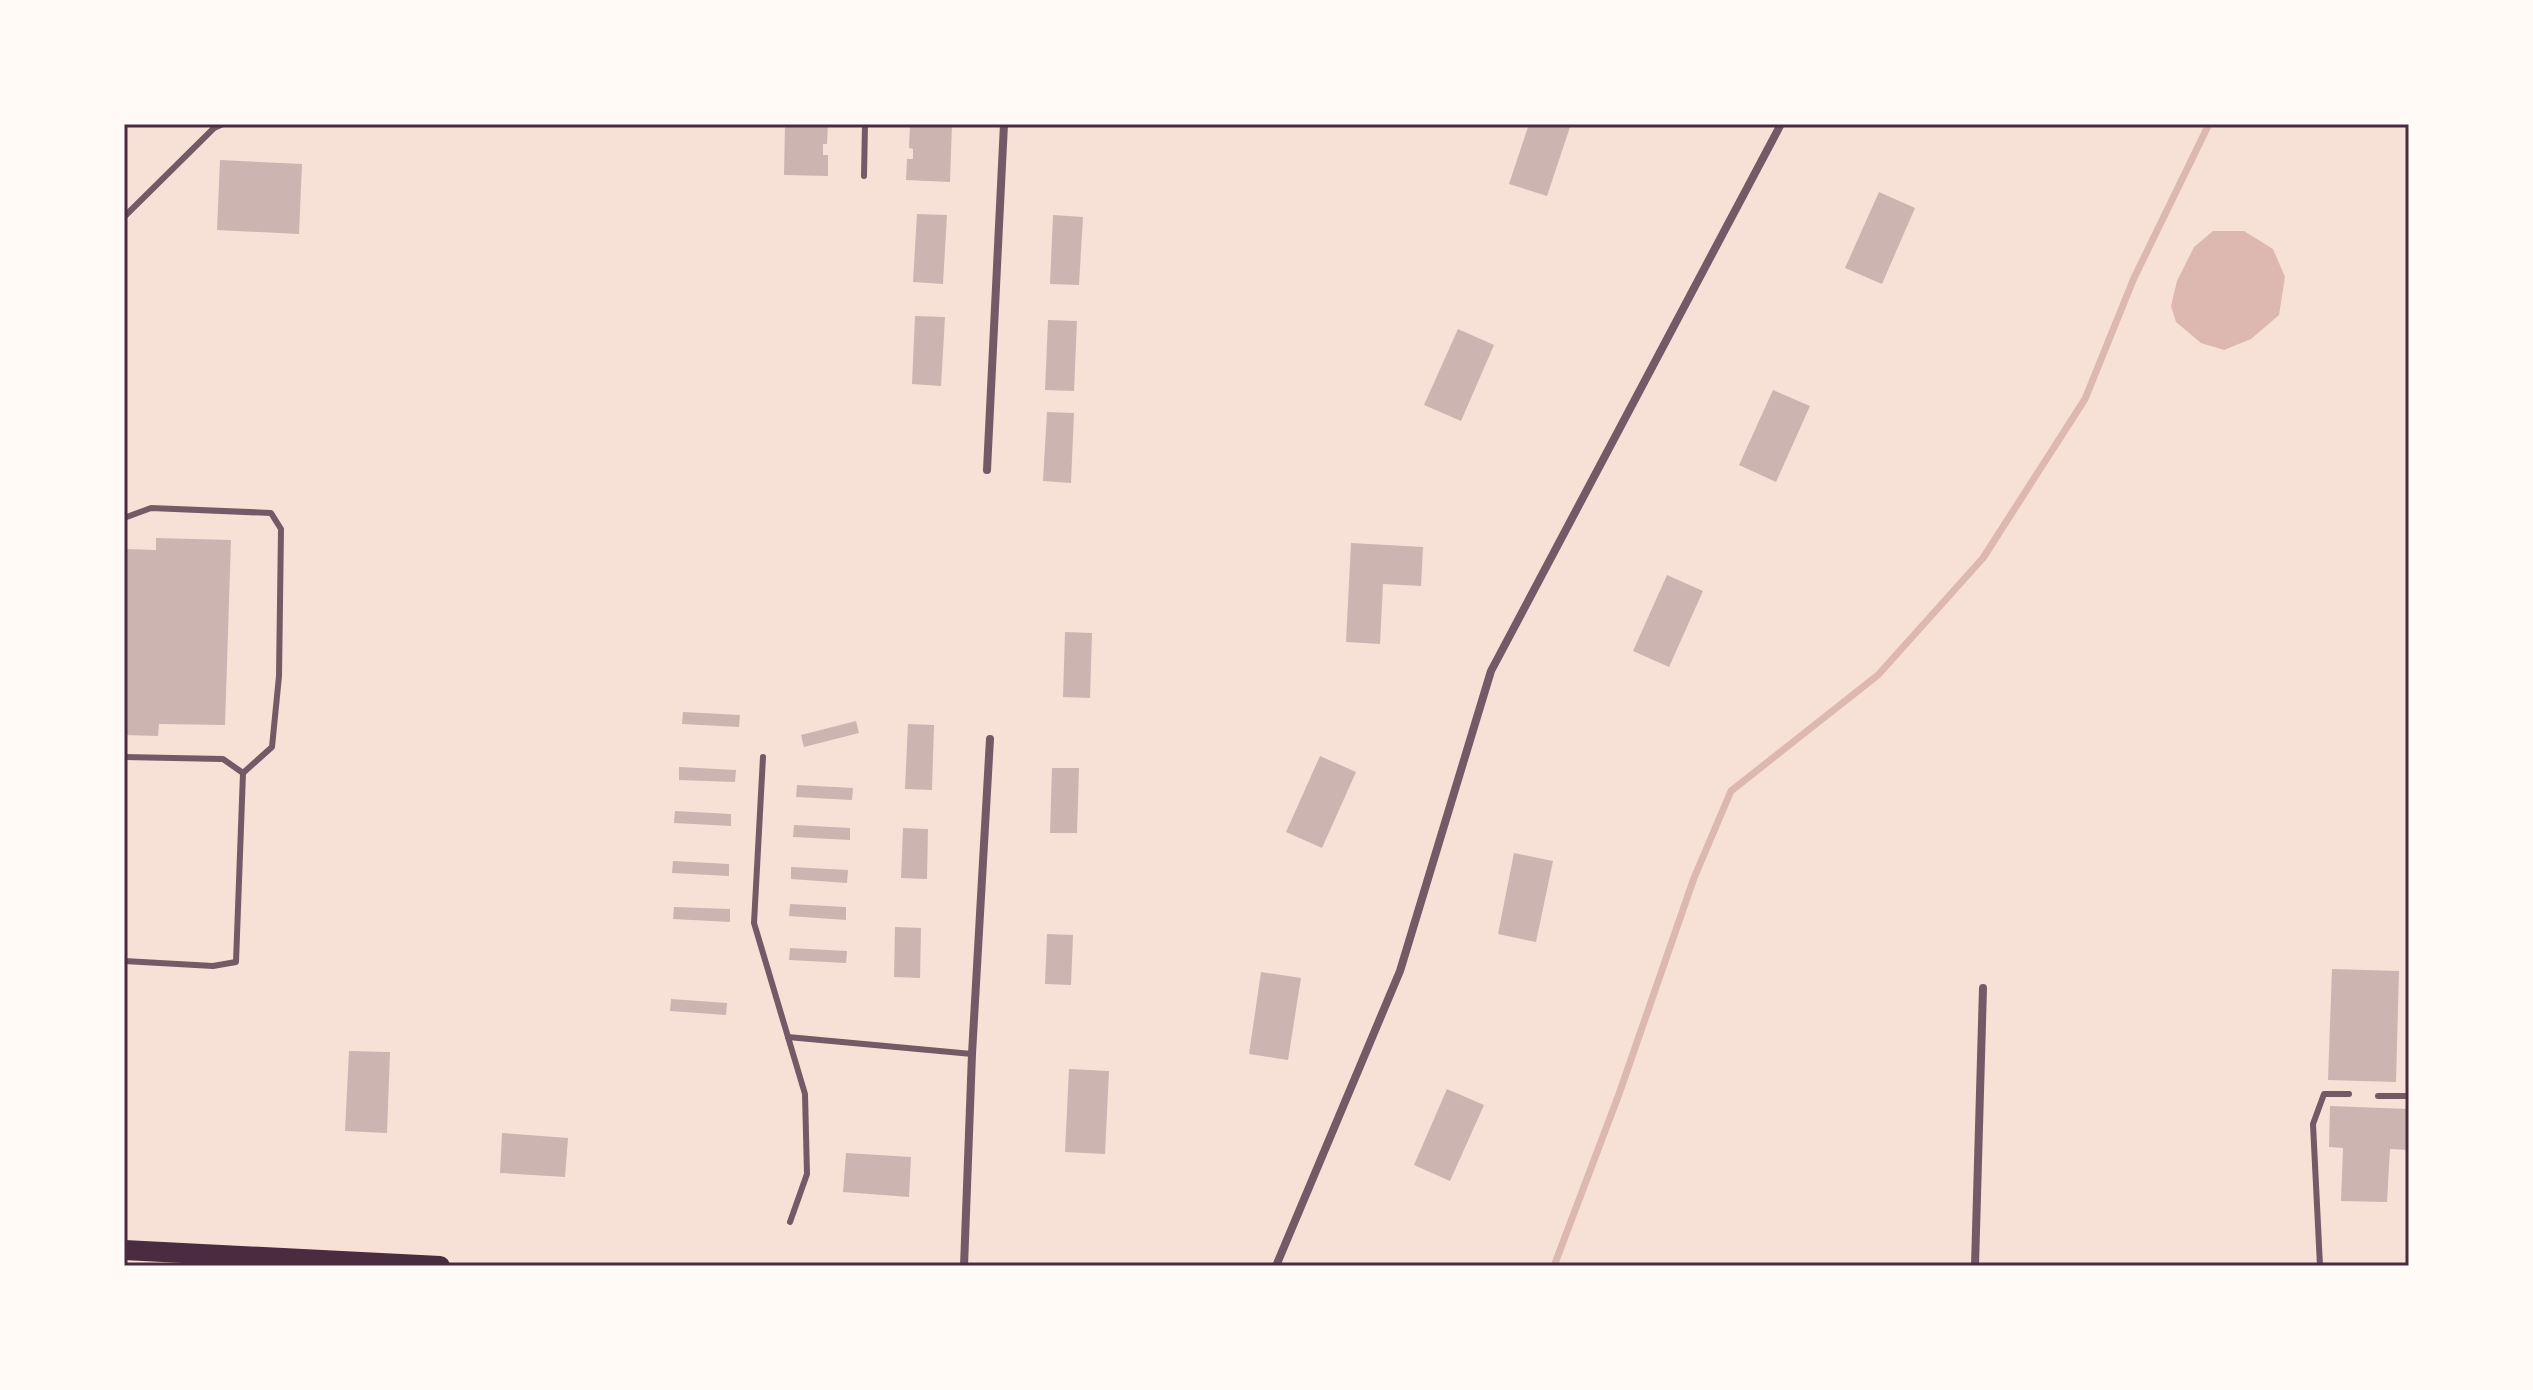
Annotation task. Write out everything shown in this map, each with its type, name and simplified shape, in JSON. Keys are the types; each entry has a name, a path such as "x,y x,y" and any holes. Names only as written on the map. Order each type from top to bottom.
{"highway":[{"path":"124,1250 440,1266"}],"street":[{"path":"987,470 1004,124"},
{"path":"1276,1266 1400,971 1491,671 1781,124"},
{"path":"964,1266 972,1054 990,739"},
{"path":"1975,1266 1983,988"}],"lane":[{"path":"124,217 214,128 223,124"},
{"path":"421,124 431,124"},
{"path":"864,176 865,124"},
{"path":"124,518 151,508 271,513 281,529 279,676 272,747 243,773 236,962 213,966 124,961 124,985"},
{"path":"124,757 223,759 243,773"},
{"path":"763,757 754,923 805,1094 807,1174 790,1222"},
{"path":"788,1037 972,1054"},
{"path":"2320,1266 2313,1124 2324,1094 2349,1094"},
{"path":"2378,1096 2409,1096"}],"shaded area":[{"path":"2213,231 2244,231 2273,249 2285,277 2279,315 2251,339 2224,350 2201,343 2176,322 2171,306 2177,281 2194,247"}],"building":[{"path":"785,124 828,124 823,155 828,155 828,176 784,175"},
{"path":"910,124 952,124 950,182 906,180 907,159 913,159 913,149 909,148"},
{"path":"1529,124 1571,124 1547,196 1509,184"},
{"path":"220,160 302,164 299,234 217,230"},
{"path":"1879,192 1915,208 1882,284 1845,268"},
{"path":"917,214 947,215 943,284 913,282"},
{"path":"1053,215 1083,217 1079,285 1050,284"},
{"path":"915,316 945,317 941,386 912,384"},
{"path":"1048,320 1077,321 1074,391 1045,390"},
{"path":"1458,329 1494,345 1461,421 1424,405"},
{"path":"1773,390 1810,406 1776,482 1739,465"},
{"path":"1047,412 1074,413 1071,483 1043,481"},
{"path":"156,538 231,540 225,725 159,724 158,736 124,735 124,549 156,550"},
{"path":"1351,543 1423,547 1421,586 1383,584 1380,644 1346,642"},
{"path":"1667,575 1703,591 1669,667 1633,651"},
{"path":"1065,632 1092,633 1090,698 1063,697"},
{"path":"683,712 740,715 739,727 682,724"},
{"path":"856,721 859,733 804,747 801,735"},
{"path":"908,724 934,725 932,790 905,789"},
{"path":"1320,756 1356,772 1322,848 1286,832"},
{"path":"679,767 736,770 735,782 679,780"},
{"path":"1052,768 1079,768 1077,833 1050,833"},
{"path":"797,785 853,788 852,800 796,797"},
{"path":"675,811 731,814 731,826 674,823"},
{"path":"794,825 850,828 850,840 793,837"},
{"path":"903,828 928,829 927,879 901,878"},
{"path":"1514,853 1553,861 1536,942 1498,934"},
{"path":"673,861 729,864 729,876 672,873"},
{"path":"791,867 848,870 847,883 791,879"},
{"path":"790,904 846,907 846,920 789,916"},
{"path":"674,907 730,909 730,922 673,919"},
{"path":"895,927 921,928 920,978 894,977"},
{"path":"1047,934 1073,935 1071,985 1045,984"},
{"path":"790,948 847,951 846,963 789,960"},
{"path":"2332,969 2399,971 2396,1082 2328,1080"},
{"path":"1261,972 1301,978 1288,1060 1249,1054"},
{"path":"671,999 727,1003 726,1015 670,1011"},
{"path":"349,1051 390,1052 387,1133 345,1131"},
{"path":"1069,1069 1109,1071 1105,1154 1065,1152"},
{"path":"1447,1089 1484,1105 1450,1181 1414,1165"},
{"path":"2330,1106 2409,1109 2409,1150 2390,1149 2387,1202 2341,1201 2343,1148 2329,1147"},
{"path":"502,1133 568,1138 565,1177 500,1173"},
{"path":"846,1153 911,1157 909,1197 843,1192"}],"waterway":[{"path":"1554,1266 1619,1094 1694,878 1731,791 1878,675 1983,558 2085,399 2134,278 2209,124"}]}
